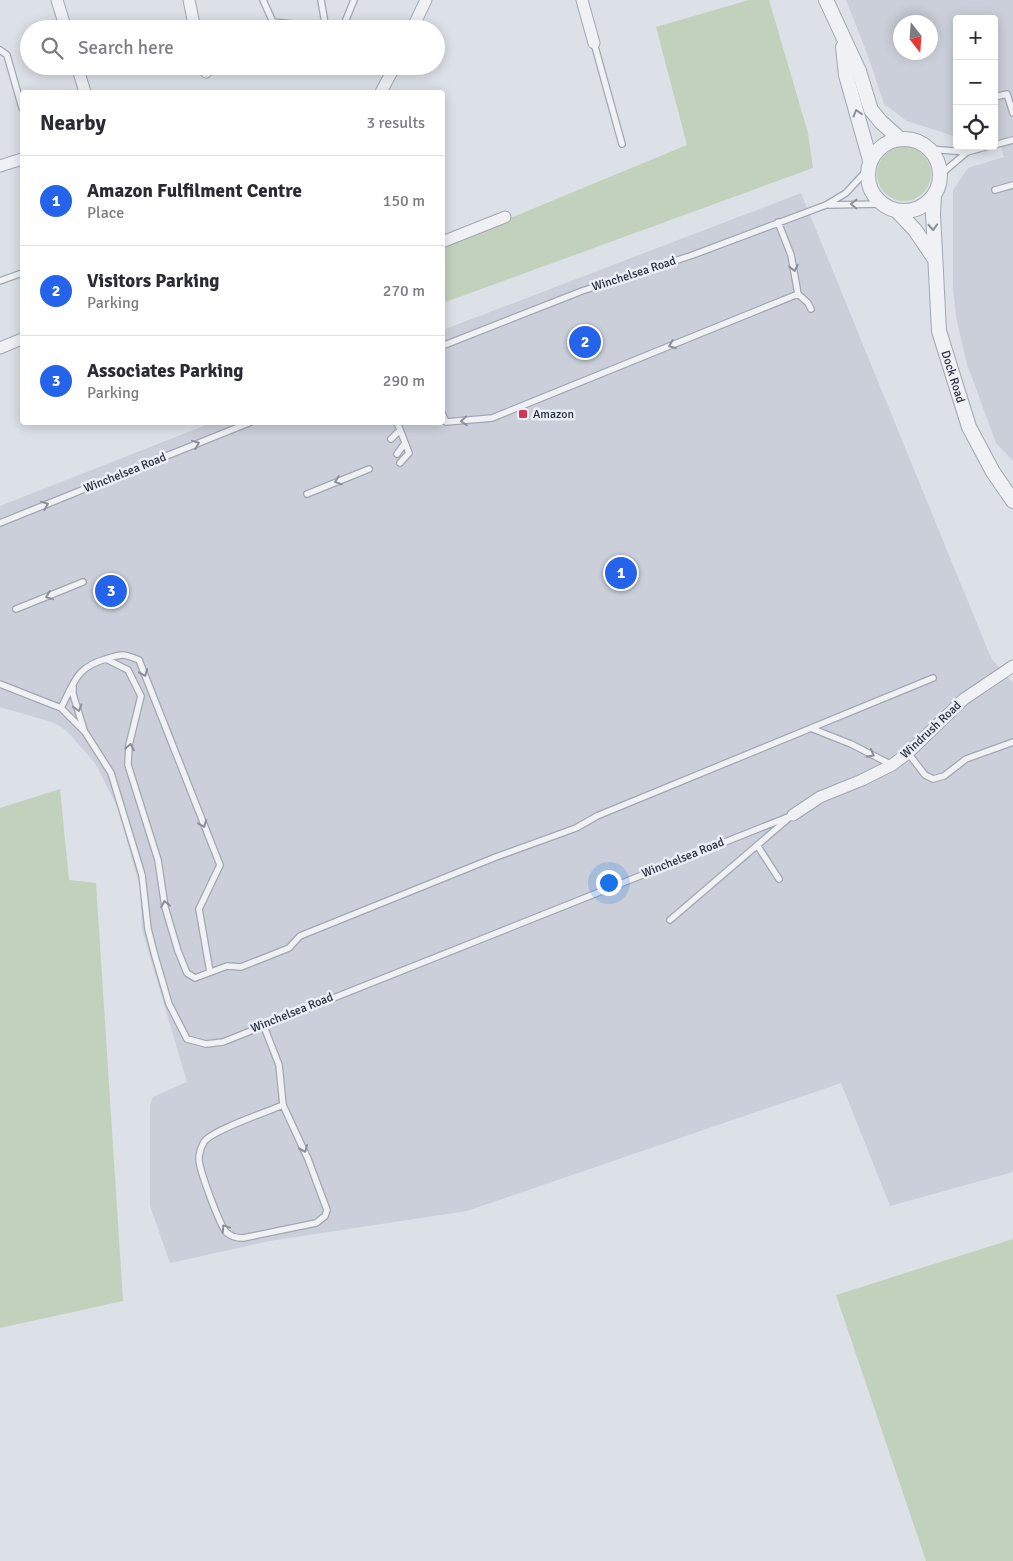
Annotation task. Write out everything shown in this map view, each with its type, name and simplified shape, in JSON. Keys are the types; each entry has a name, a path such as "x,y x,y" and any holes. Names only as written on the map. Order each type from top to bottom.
{"street":[{"path":"57,0 63,20"},
{"path":"188,0 193,20"},
{"path":"416,20 426,0"},
{"path":"582,0 594,43"},
{"path":"826,0 841,36 859,71 871,110 900,139"},
{"path":"841,36 846,74 869,165 869,185 876,199 882,204 897,210 915,230 935,259"},
{"path":"80,75 84,90"},
{"path":"382,90 389,75"},
{"path":"869,165 877,150 888,142 900,139 916,140 929,149 939,165 940,175"},
{"path":"0,166 20,161"},
{"name":"Dock Road","path":"940,175 934,195 937,306 941,338 969,426 992,472 1008,487 1013,500"},
{"path":"897,210 918,208 934,195"},
{"path":"445,241 505,217"},
{"path":"0,348 20,340"},
{"name":"Windrush Road","path":"793,815 820,797 862,780 892,765 908,753 964,699 1013,666"}],"lane":[{"path":"263,0 272,20"},
{"path":"321,0 324,20"},
{"path":"346,20 354,0"},
{"path":"594,43 622,144"},
{"path":"0,50 7,55 20,101"},
{"path":"998,96 1007,94 1013,113"},
{"path":"998,144 1013,140"},
{"path":"929,149 967,152 974,150"},
{"path":"940,175 967,152"},
{"name":"Winchelsea Road","path":"445,345 574,294 690,256 826,205 846,193 869,165"},
{"path":"995,190 1013,185"},
{"name":"Winchelsea Road","path":"826,205 882,204"},
{"path":"778,222 791,255 798,294 808,303 811,309"},
{"path":"0,282 20,274"},
{"path":"445,420 446,422 492,418 798,294"},
{"name":"Winchelsea Road","path":"0,523 244,425"},
{"path":"398,425 409,453 400,463"},
{"path":"390,439 400,430"},
{"path":"397,454 405,443"},
{"path":"307,494 369,469"},
{"path":"16,609 83,582"},
{"path":"61,708 84,667 93,661 122,653 139,660 220,866 198,909 210,972"},
{"path":"106,658 128,670 141,696 138,716 129,745 128,765 158,860 165,907 178,951 186,972 196,978 227,966 241,967 289,948 300,936 488,860 569,831 597,816 813,729 933,678"},
{"name":"Winchelsea Road","path":"0,684 61,708 85,732 111,773 120,796 142,875 150,938 169,1004 187,1038 206,1044 223,1042 263,1024 793,815"},
{"path":"73,684 73,694 85,732"},
{"path":"813,729 851,744 892,765"},
{"path":"908,753 925,775 933,779 944,776 966,759 1013,742"},
{"path":"670,920 793,815"},
{"path":"757,845 778,879"},
{"path":"263,1024 279,1065 283,1105 308,1159 327,1210 325,1216 316,1223 243,1238 234,1238 226,1231 218,1216 201,1168 200,1150 205,1140 216,1133 283,1105"}],"shaded area":[{"path":"846,0 1013,0 1013,461 996,443 967,364 956,317 953,288 953,190 968,168 1004,157 998,135 998,15 953,15 953,136 907,121 884,104"},
{"path":"801,193 991,658 1013,683 1013,1172 890,1206 841,1083 467,1211 269,1241 170,1263 150,1206 150,1105 153,1097 187,1082 142,930 140,888 118,808 95,763 67,731 55,723 0,707 0,506 206,425 445,425 445,329"}],"green space":[{"path":"749,0 769,0 808,133 813,168 445,302 445,245 687,145 656,27"},
{"path":"899,147 909,147 919,151 927,159 931,174 927,189 919,197 909,201 899,201 889,197 881,189 877,179 877,169 881,159 889,151"},
{"path":"60,789 69,880 96,883 123,1301 0,1328 0,808"},
{"path":"1013,1239 1013,1561 926,1561 836,1295"}],"place":[{"name":"Visitors Parking","path":"585,342"},
{"name":"Amazon","path":"523,414"},
{"name":"Amazon Fulfilment Centre","path":"621,573"},
{"name":"Associates Parking","path":"111,591"}]}
